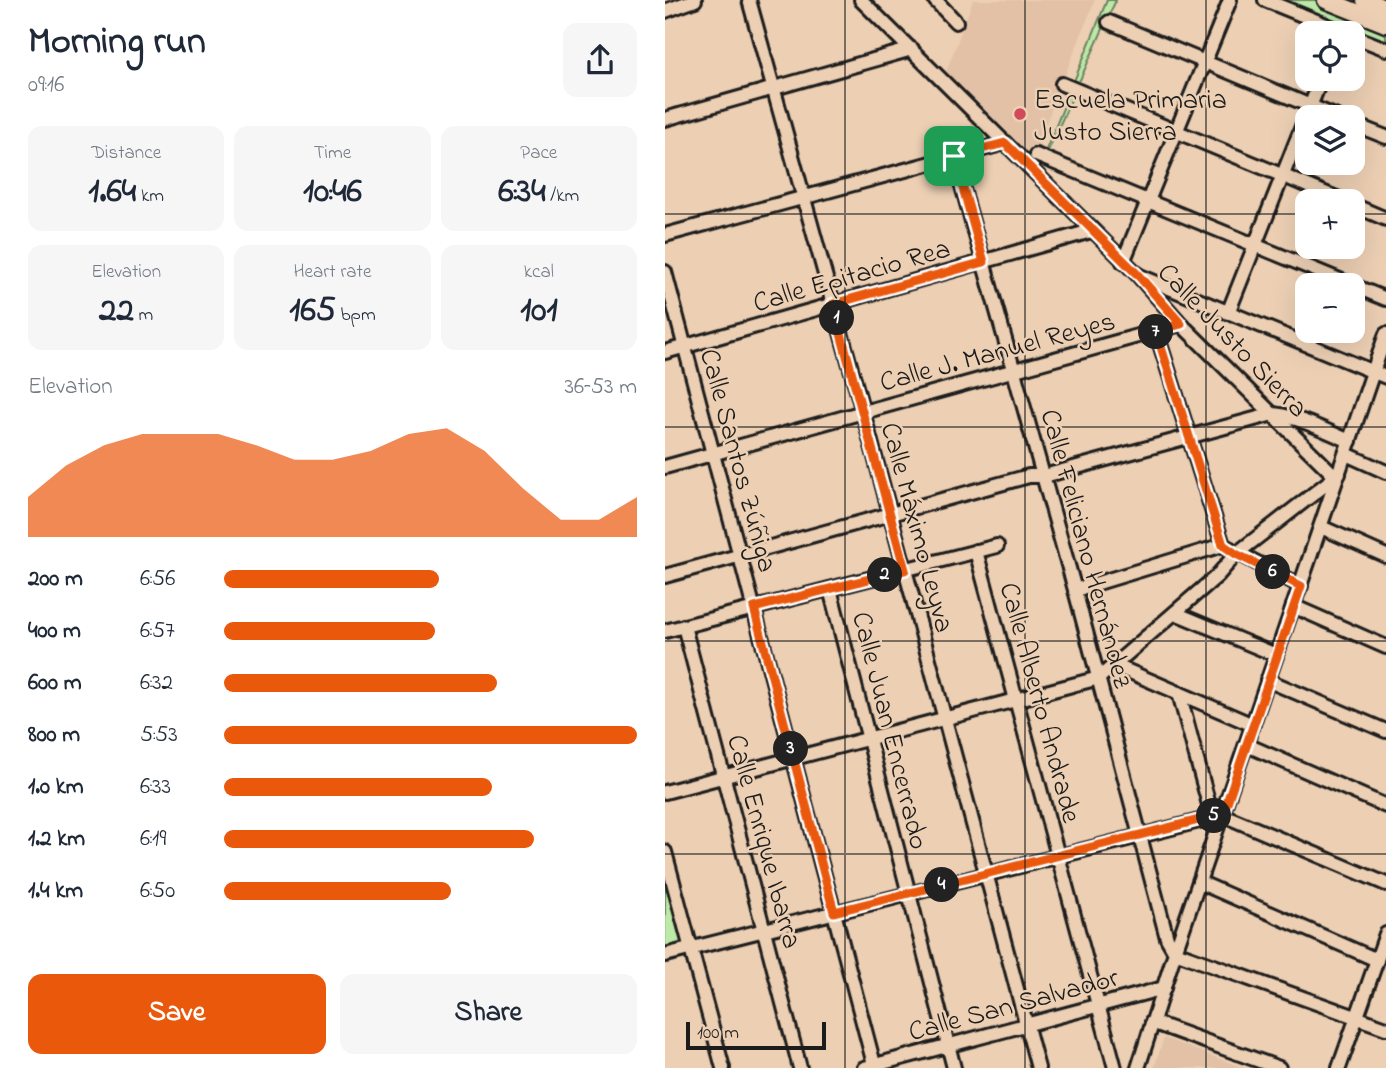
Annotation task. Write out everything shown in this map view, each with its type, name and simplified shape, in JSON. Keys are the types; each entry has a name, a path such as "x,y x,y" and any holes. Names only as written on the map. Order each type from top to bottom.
{"main road":[{"path":"1326,0 1386,24"},
{"path":"1365,0 1386,9"}],"street":[{"path":"665,11 695,0"},
{"name":"Calle Máximo Leyva","path":"749,0 863,412 1038,1068"},
{"name":"Calle Justo Sierra","path":"861,0 1137,274 1181,324 1337,475"},
{"path":"935,0 956,22"},
{"path":"1123,262 1230,0"},
{"path":"1265,0 1316,21"},
{"path":"1109,22 1308,105"},
{"path":"1365,41 1386,49"},
{"path":"665,119 912,49"},
{"path":"1062,84 1314,189"},
{"path":"1365,129 1386,137"},
{"path":"665,235 1005,143"},
{"path":"1228,313 1295,144"},
{"path":"1036,155 1386,299"},
{"name":"Calle Feliciano Hernández","path":"954,156 1076,590 1167,938 1175,952"},
{"path":"1365,210 1386,219"},
{"name":"Calle Epitacio Rea","path":"665,352 1091,231"},
{"name":"Calle Santos Zúñiga","path":"665,272 834,912 871,1067"},
{"path":"1137,274 1386,377"},
{"name":"Calle J. Manuel Reyes","path":"665,467 1181,324"},
{"path":"1156,331 1223,545 1301,586"},
{"path":"1138,1068 1199,882 1217,815 1247,745 1386,334"},
{"path":"665,576 1029,476 1044,476 1273,414 1308,423 1386,472"},
{"path":"665,792 1099,678 1217,576 1236,554 1337,475"},
{"path":"1321,527 1386,556"},
{"path":"1076,590 1223,545"},
{"path":"665,631 997,546"},
{"name":"Calle Alberto Andrade","path":"976,551 1115,1068"},
{"name":"Calle Juan Encerrado","path":"830,589 954,1068"},
{"path":"1293,606 1386,647"},
{"path":"1175,612 1276,655"},
{"name":"Calle Enrique Ibarra","path":"684,626 800,1068"},
{"path":"1114,665 1254,725"},
{"path":"1267,680 1386,731"},
{"path":"1179,693 1217,815"},
{"path":"1247,745 1386,806"},
{"path":"665,955 1217,815 1386,884"},
{"path":"665,852 723,1068"},
{"path":"1199,882 1377,960"},
{"path":"1339,1068 1386,934"},
{"path":"1175,952 1386,1028"},
{"name":"Calle San Salvador","path":"871,1067 1164,988"},
{"path":"1152,1022 1279,1068"}],"shaded area":[{"name":"Escuela Primaria Justo Sierra","path":"973,0 1095,0 1033,156 946,72"},
{"path":"1164,1038 1244,1068 1154,1068"}],"green space":[{"path":"1107,0 1116,0 1048,151 1046,150"},
{"path":"1274,0 1322,0 1386,26 1386,46 1365,37 1365,21 1325,21"},
{"path":"665,842 692,950 665,957"}],"place":[{"name":"Escuela Primaria Justo Sierra","path":"1020,114"}],"route":[{"path":"1005,143 1137,274 1181,324 1156,331 1223,545 1301,586 1223,814 834,912 754,608 905,570 833,304 984,262 954,156 1005,143"}]}
